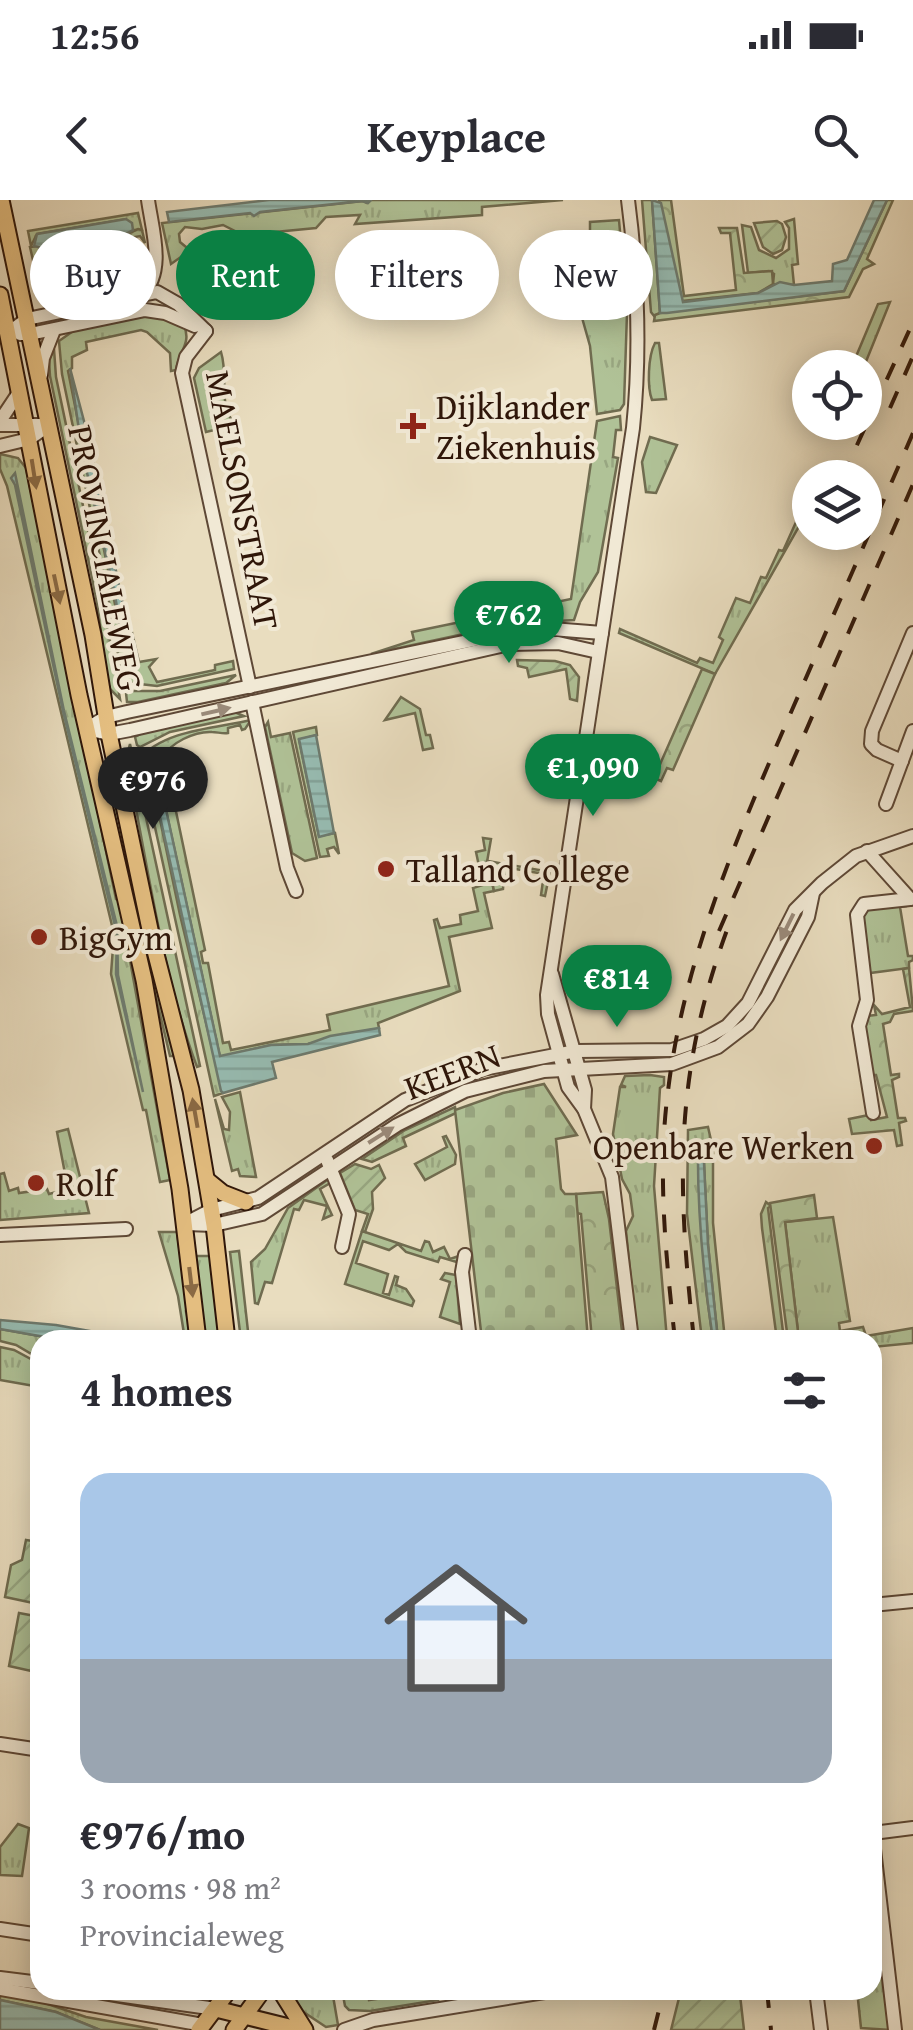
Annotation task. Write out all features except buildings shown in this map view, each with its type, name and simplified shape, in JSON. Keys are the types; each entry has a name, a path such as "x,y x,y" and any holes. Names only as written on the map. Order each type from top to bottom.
{"main road":[{"name":"PROVINCIALEWEG","path":"2,200 152,939 192,1090 213,1217 226,1330"},
{"name":"PROVINCIALEWEG","path":"0,296 86,729 144,980 184,1224 197,1330"},
{"path":"206,1179 223,1193 246,1202"},
{"path":"201,2027 223,2000"},
{"path":"201,2027 234,2030 255,2000"},
{"path":"286,2000 303,2030"},
{"path":"216,2010 303,2030"}],"street":[{"path":"148,200 152,230"},
{"path":"628,200 638,279 638,371 630,454 546,995 562,1069 574,1100 584,1109 612,1177 631,1330"},
{"name":"MAELSONSTRAAT","path":"156,292 168,296 206,331"},
{"name":"MAELSONSTRAAT","path":"28,327 54,330 145,310 164,312 206,331"},
{"name":"MAELSONSTRAAT","path":"8,333 52,320"},
{"path":"40,382 43,358 54,330"},
{"name":"MAELSONSTRAAT","path":"206,331 186,358 182,373 250,687"},
{"path":"20,391 0,423 27,431"},
{"path":"0,446 27,431 49,425"},
{"path":"108,725 250,687 517,630 602,633"},
{"path":"902,761 878,750 872,744 872,731 913,633"},
{"path":"86,729 252,702 508,644 558,643 598,652"},
{"path":"252,702 287,868 296,891"},
{"path":"886,804 913,730"},
{"name":"KEERN","path":"213,1217 272,1190 405,1100 457,1078 501,1064 558,1053 672,1050 718,1031 748,1002 795,910 813,892 846,863 867,851 912,838"},
{"path":"867,851 910,899 864,904 857,915 867,1000 859,1026 873,1113"},
{"name":"KEERN","path":"184,1224 213,1217 262,1214 397,1125 465,1090 497,1080 562,1069 672,1064 728,1041 748,1024 767,998 808,917 813,892"},
{"path":"552,974 576,1051 586,1095 584,1109"},
{"path":"324,1153 350,1219 342,1247"},
{"path":"0,1235 126,1229"},
{"path":"466,1255 462,1272 469,1330"},
{"path":"882,1605 913,1601"},
{"path":"0,1744 30,1748"},
{"path":"882,1831 913,1828"},
{"path":"882,1918 895,2030"},
{"path":"0,1929 30,1934"},
{"path":"0,1978 30,1982"},
{"path":"0,1989 30,1995"},
{"path":"58,2000 201,2027"},
{"path":"149,2000 216,2010"},
{"path":"344,2030 374,2020 496,2000"},
{"path":"817,2000 820,2030"}],"green space":[{"path":"563,200 482,207 482,215 355,224 360,215 326,217 316,228 295,230 233,230 223,225 185,227 176,230 176,260 171,264 162,223 363,201"},
{"path":"642,200 652,200 660,313 654,316 653,230 644,230"},
{"path":"659,200 671,200 684,296 736,290 730,233 721,233 719,228 737,228 744,273 772,271 773,284 758,293 682,301"},
{"path":"887,200 893,200 867,259 874,264 863,269 849,297 654,321 660,313 844,291"},
{"path":"138,213 142,230 133,230 126,219 61,230 34,230"},
{"path":"794,219 798,264 792,265 794,285 773,284 774,274 769,271 748,273 742,225 751,227 759,250 776,258 789,249 789,228 785,222"},
{"path":"619,220 620,230 590,230 590,222"},
{"path":"777,221 786,237 782,250 773,254 763,247 754,223"},
{"path":"890,302 871,350 859,350 878,304"},
{"path":"156,316 184,326 186,343 176,370 171,371 170,353 141,330 86,342 87,350 72,357 72,368 68,371 128,669 136,667 127,624 139,662 156,659 149,667 157,682 215,670 215,665 233,661 234,669 157,686 123,682 62,374 59,341 76,329 120,320 156,320"},
{"path":"583,320 627,320 624,404 620,410 597,414 590,346"},
{"path":"655,343 659,343 666,399 652,400 649,372"},
{"path":"54,349 56,377 120,699 107,680 97,602 50,376 49,360"},
{"path":"221,352 226,408 235,425 206,432 194,378 199,368"},
{"path":"620,416 621,430 616,430 613,457 618,458 598,572 574,620 510,624 371,654 414,640 412,632 571,599 597,421"},
{"path":"650,437 677,445 656,493 646,492 642,462"},
{"path":"0,454 18,458 26,468 119,900 170,1180 160,1182 111,974 114,934 0,469"},
{"path":"792,531 792,539 715,674 619,633 620,629 697,663 700,658 713,663 723,640 719,637 736,598 750,603 761,577 766,578 779,550 783,551"},
{"path":"517,660 570,665 579,677 577,701 570,699 566,669 529,677 527,668 518,666"},
{"path":"702,669 715,674 673,770 667,768 661,781 654,778"},
{"path":"236,675 226,683 127,702 126,693 130,691 160,691"},
{"path":"401,697 420,709 433,748 423,750 415,713 385,720"},
{"path":"232,711 244,716 170,732 137,745 135,737 144,732"},
{"path":"251,720 242,730 240,725 228,728 228,733 191,736 171,747 163,758 171,774 205,950 201,952 203,963 208,963 223,1043 229,1042 231,1050 330,1030 327,1015 449,986 434,920 440,928 461,924 460,915 478,911 473,888 483,885 476,852 485,850 483,838 491,839 487,862 494,891 484,893 492,928 449,937 460,991 378,1023 379,1028 308,1044 271,1045 220,1057 156,765 151,763 180,915 223,1093 214,1096 140,759 150,749 176,736"},
{"path":"268,722 271,737 290,733 317,858 305,861 292,853 265,727"},
{"path":"316,727 317,735 299,740 319,836 335,833 339,854 334,847 327,849 329,856 320,857 293,732"},
{"path":"130,744 200,1066 197,1067 173,992 156,914 126,759"},
{"path":"109,766 176,1056 170,1056 101,767"},
{"path":"488,861 550,872 545,896 541,895 544,874 510,868 508,875 504,875 503,889 494,891"},
{"path":"907,906 900,907 908,956 913,956 909,968 870,973 863,915 870,908"},
{"path":"909,968 913,1011 894,1014 890,1022 883,1024 891,1075 899,1074 892,1080 898,1118 906,1121 899,1123 902,1145 897,1146 894,1130 852,1134 849,1119 887,1117 873,1075 864,1025 867,1016 876,1015 874,1005 882,1014 910,1007 903,969"},
{"path":"625,1076 664,1077 654,1186 666,1330 636,1330 626,1231 633,1216 613,1134 620,1087 626,1087 621,1085"},
{"path":"544,1084 577,1135 556,1139 561,1189 565,1194 576,1194 587,1330 481,1330 455,1110"},
{"path":"240,1092 256,1177 240,1176 238,1169 232,1171 215,1099 224,1129 229,1130 230,1112 222,1097"},
{"path":"455,1107 456,1113 403,1138 406,1146 372,1162 362,1159 405,1130"},
{"path":"708,1127 713,1149 713,1223 724,1330 717,1330 703,1143 706,1290 712,1330 701,1330 687,1214 688,1130"},
{"path":"68,1129 89,1213 0,1220 0,1174 4,1173 9,1191 47,1189 49,1194 68,1189 57,1132"},
{"path":"446,1136 456,1155 455,1164 425,1180 415,1164 447,1147 443,1137"},
{"path":"355,1164 371,1169 379,1165 385,1178 372,1192 373,1209 365,1232 362,1231 368,1214 355,1210 340,1173"},
{"path":"330,1178 332,1182 320,1189 332,1215 323,1219 327,1206 304,1200 299,1210 294,1209 272,1283 265,1282 258,1304 255,1303 251,1262 265,1249 288,1208"},
{"path":"603,1192 622,1330 591,1330 576,1194"},
{"path":"814,1195 817,1218 785,1222 798,1330 787,1330 770,1203"},
{"path":"766,1202 771,1206 768,1208 783,1330 776,1330 761,1214"},
{"path":"833,1217 850,1321 839,1323 840,1330 798,1330 785,1222"},
{"path":"362,1231 421,1251 425,1241 429,1242 433,1252 444,1247 450,1259 459,1256 460,1263 440,1257 438,1262 406,1252 398,1244 389,1250 363,1241 356,1263 388,1274 383,1293 389,1295 395,1276 398,1277 396,1285 406,1289 414,1301 412,1306 345,1284"},
{"path":"159,1232 177,1232 191,1330 183,1330"},
{"path":"239,1251 248,1330 240,1330 230,1252"},
{"path":"193,1256 210,1256 219,1330 202,1330"},
{"path":"445,1273 456,1275 460,1324 440,1317 450,1282 441,1279"},
{"path":"913,1328 913,1343 882,1346 882,1333"},
{"path":"0,1329 30,1334 30,1353 16,1345 0,1341"},
{"path":"0,1347 30,1359 30,1385 0,1380"},
{"path":"26,1540 30,1541 30,1602 5,1597 11,1565 22,1560"},
{"path":"19,1613 30,1615 30,1671 9,1666"},
{"path":"18,1824 29,1828 22,1876 0,1875 0,1847"},
{"path":"882,1953 891,2030 861,2028 858,2000 882,2000"},
{"path":"0,1993 30,1998 86,2017 158,2030 100,2030 56,2012 0,2000"},
{"path":"292,2000 334,2000 338,2025 326,2027"},
{"path":"344,2000 438,2000 370,2011 349,2010"},
{"path":"678,2000 741,2000 744,2030 671,2030"}],"water":[{"path":"269,200 371,200 260,212 254,216 250,213 169,222 167,212"},
{"path":"652,200 661,203 683,302 758,293 780,282 794,285 832,281 833,264 847,260 874,200 887,200 844,291 660,313"},
{"path":"126,219 133,230 61,230"},
{"path":"70,368 89,440 136,668 133,670 128,669 82,451"},
{"path":"15,473 64,711 117,926 118,975 143,1092 116,974 117,934 63,711 15,485 11,478"},
{"path":"316,735 334,833 319,837 299,739"},
{"path":"151,763 156,764 220,1056 271,1045 308,1044 379,1028 380,1035 272,1062 276,1078 221,1091"},
{"path":"698,1142 703,1143 717,1330 712,1330"},
{"path":"0,1320 84,1330 30,1330 30,1334 0,1329"},
{"path":"0,2000 56,2012 100,2030 0,2030"}],"railway":[{"path":"850,460 913,322"},
{"path":"890,408 913,356"},
{"path":"674,1330 663,1184 665,1122 676,1041 700,944 753,802 913,433"},
{"path":"719,931 913,484"},
{"path":"693,1330 684,1230 684,1129 698,1029 730,922"},
{"path":"654,2030 662,2000"},
{"path":"768,2000 771,2030"}],"place":[{"name":"Dijklander Ziekenhuis","path":"413,426"},
{"name":"Talland College","path":"386,869"},
{"name":"BigGym","path":"39,937"},
{"name":"Openbare Werken","path":"874,1146"},
{"name":"Rolf","path":"36,1183"}]}
